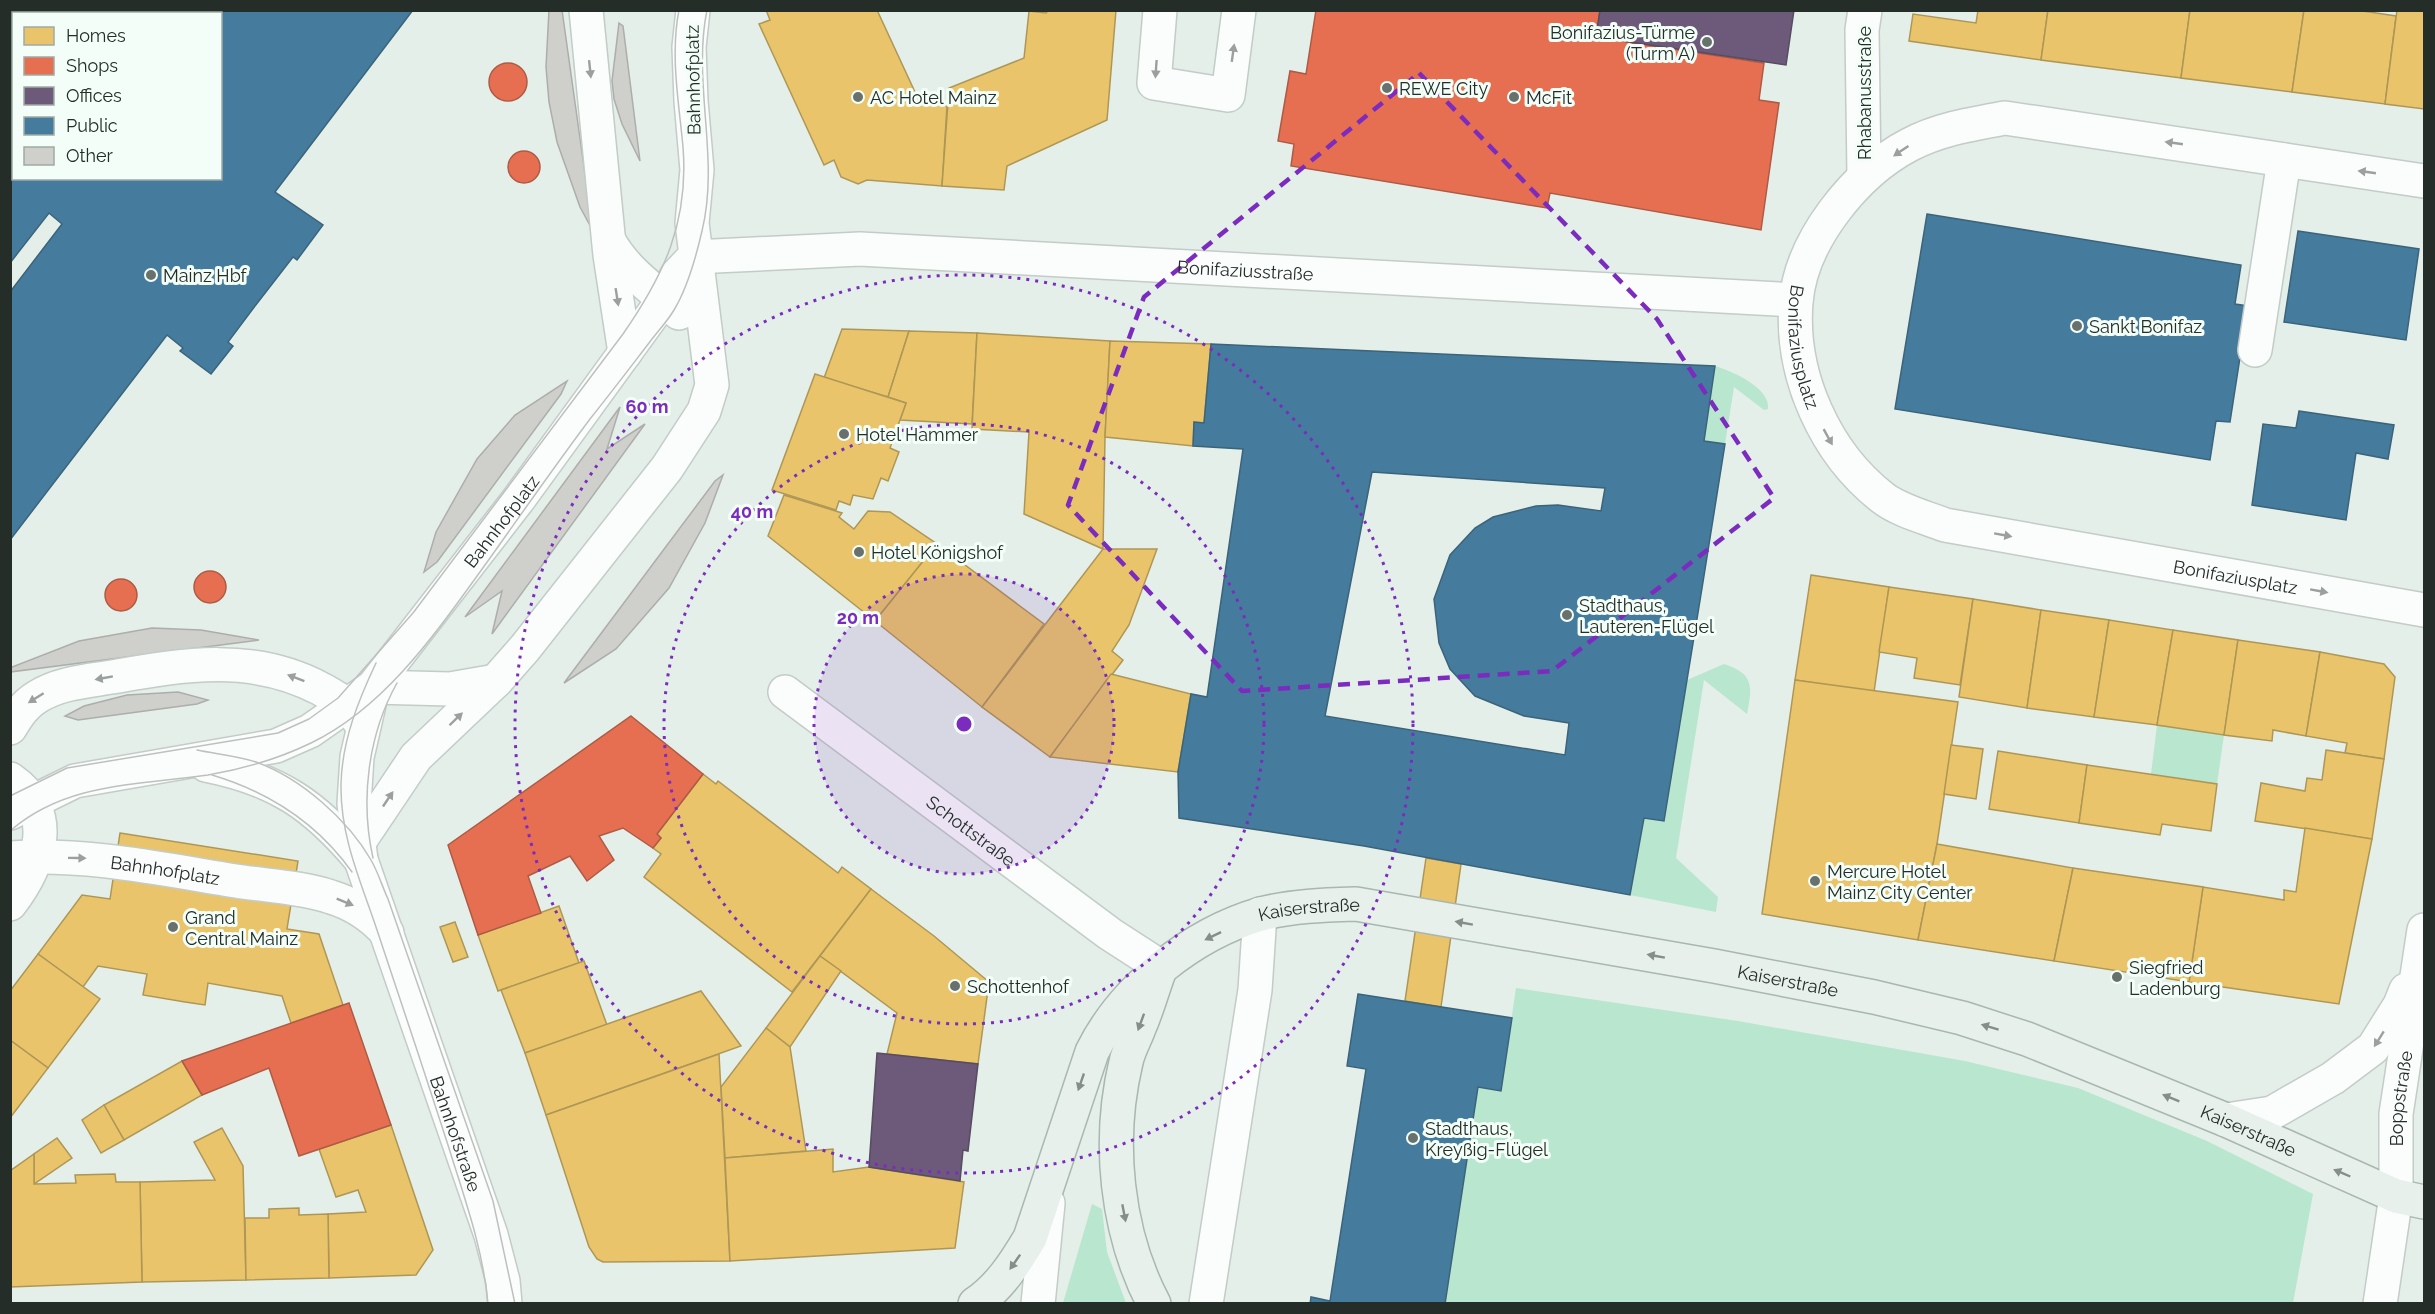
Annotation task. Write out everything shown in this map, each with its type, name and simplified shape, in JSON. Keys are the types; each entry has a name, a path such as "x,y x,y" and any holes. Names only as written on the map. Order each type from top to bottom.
{"main road":[{"name":"Kaiserstraße","path":"975,1304 994,1289 1016,1263 1030,1238 1092,1052 1105,1025 1129,996 1161,967 1209,937 1260,915 1309,906 1356,904 1874,997 1962,1018 2027,1039 2226,1120 2410,1199"},
{"path":"1154,1304 1142,1281 1125,1221 1115,1165 1116,1113 1126,1060 1161,967"}],"street":[{"path":"586,10 609,240 625,353"},
{"name":"Bahnhofplatz","path":"360,851 416,757 496,681 691,434 704,411 712,385 709,349 694,257 692,223 697,170 689,47 693,10"},
{"path":"1160,10 1154,83 1228,95 1239,10"},
{"name":"Rhabanusstraße","path":"1864,177 1862,30 1865,10"},
{"name":"Bonifaziusplatz","path":"2424,180 2005,118 1954,127 1909,145 1864,177 1835,210 1822,230 1808,258 1796,300 1796,333 1803,372 1812,400 1830,441 1859,476 1884,499 1945,525 2424,610"},
{"path":"2255,350 2284,160"},
{"path":"609,240 623,262 652,292 664,299 693,326 709,349"},
{"name":"Bonifaziusstraße","path":"694,257 833,249 1796,300"},
{"name":"Bahnhofplatz","path":"27,796 97,776 192,762 276,746 361,707 518,500 664,299 677,275 694,257"},
{"path":"10,728 22,708 55,688 152,669 235,663 273,669 361,707 496,681"},
{"name":"Schottstraße","path":"785,692 1110,934 1161,967"},
{"name":"Bahnhofplatz","path":"361,707 354,804 360,851 397,965"},
{"name":"Bahnhofplatz","path":"192,762 248,774 274,784 304,804 360,851"},
{"path":"24,858 41,830 38,812 27,796"},
{"path":"10,830 24,858 25,885 10,904"},
{"name":"Bahnhofplatz","path":"24,858 91,858 330,896 373,917 387,933"},
{"path":"1206,1304 1256,990 1260,915"},
{"path":"2226,1120 2272,1113 2333,1078 2373,1048 2400,1005 2423,940"},
{"name":"Boppstraße","path":"2410,1199 2396,1114 2423,940"},
{"name":"Bahnhofstraße","path":"397,965 491,1234 503,1281 505,1304"},
{"path":"1038,1304 1052,1169"},
{"path":"2380,1304 2410,1199"}],"highlighted area":[{"path":"1419,73 1657,319 1774,498 1552,671 1242,691 1068,505 1144,297"}],"green space":[{"path":"1715,366 1757,387 1767,401 1768,409 1764,410 1734,387 1725,444 1704,441"},
{"path":"1724,664 1741,672 1749,683 1750,696 1747,714 1704,680 1676,858 1718,897 1716,912 1630,895 1644,818 1664,821 1687,680"},
{"path":"2157,725 2224,735 2217,784 2151,774"},
{"path":"1516,988 1738,1021 1965,1061 2078,1088 2207,1141 2313,1194 2293,1303 1445,1304 1478,1087 1501,1090"},
{"path":"1092,1204 1102,1209 1107,1252 1126,1303 1063,1303"}],"building: Homes":[{"name":"AC Hotel Mainz","path":"766,10 877,10 915,92 930,102 947,106 942,186 867,180 858,184 841,177 834,160 824,165 759,24 770,20"},
{"path":"1049,10 1116,10 1107,120 1007,166 1004,190 942,186 949,88 1024,58 1029,11 1046,13"},
{"path":"1978,10 2048,10 2041,60 1909,41 1913,14 1976,23"},
{"path":"2048,10 2190,10 2181,78 2041,60"},
{"path":"2190,10 2304,10 2292,92 2181,78"},
{"path":"2304,10 2356,10 2396,16 2385,104 2292,92"},
{"path":"2397,10 2424,10 2424,109 2385,104"},
{"path":"842,329 909,331 888,397 824,378"},
{"path":"909,331 977,333 972,424 900,420 906,403 888,397"},
{"path":"977,333 1110,341 1103,549 1024,514 1029,432 972,429"},
{"path":"1110,341 1211,344 1204,423 1194,422 1193,446 1105,437"},
{"name":"Hotel Hammer","path":"815,374 906,403 890,448 899,452 888,481 881,478 873,499 853,495 850,505 839,501 836,510 772,490"},
{"name":"Hotel Königshof","path":"784,495 842,513 839,517 854,529 868,511 890,512 937,544 875,621 768,536"},
{"path":"937,544 1044,624 982,707 875,621"},
{"path":"1103,549 1157,549 1129,625 1112,651 1123,660 1050,757 982,707"},
{"path":"1811,575 1889,587 1874,692 1795,680"},
{"path":"1889,587 1973,599 1960,685 1914,678 1917,658 1879,652"},
{"path":"1973,599 2041,610 2027,708 1959,697"},
{"path":"2041,610 2109,620 2094,717 2027,708"},
{"path":"2109,620 2173,630 2157,725 2094,717"},
{"path":"2173,630 2238,640 2224,735 2157,725"},
{"path":"2238,640 2320,652 2306,736 2273,730 2272,741 2224,735"},
{"path":"2320,652 2384,664 2395,677 2384,759 2345,753 2347,743 2306,736"},
{"path":"1111,674 1191,694 1178,772 1050,757"},
{"path":"1795,680 1958,702 1937,844 1918,940 1762,914"},
{"path":"1951,745 1983,749 1976,799 1944,794"},
{"path":"2326,750 2384,759 2372,839 2255,821 2261,783 2305,791 2307,778 2322,780"},
{"path":"1998,751 2087,765 2079,823 1989,809"},
{"path":"2087,765 2217,784 2211,831 2162,824 2160,835 2079,823"},
{"path":"703,774 716,784 718,781 838,873 842,867 871,889 792,992 644,877 661,854 653,848 661,838 657,834"},
{"path":"2305,828 2372,839 2339,1004 2189,982 2203,887 2284,900 2284,890 2296,892"},
{"name":"Grand Central Mainz","path":"120,833 298,861 287,929 319,934 343,1005 291,1023 282,996 208,983 205,1005 185,1002 143,995 147,974 98,966 83,987 38,954 82,895 110,899"},
{"path":"1937,844 2073,868 2054,961 1918,940"},
{"path":"1426,858 1461,864 1441,1007 1405,1001"},
{"path":"2073,868 2203,887 2189,982 2054,961"},
{"path":"871,889 934,936 989,982 978,1064 887,1054 897,1013 820,956"},
{"path":"559,906 579,963 498,991 478,935"},
{"path":"455,922 468,957 453,962 440,927"},
{"path":"38,954 100,999 48,1068 10,1040 10,991"},
{"path":"820,956 841,971 790,1047 766,1028"},
{"path":"584,961 607,1025 525,1053 501,990"},
{"path":"701,991 741,1046 546,1115 525,1053"},
{"path":"766,1028 790,1047 806,1151 725,1158 721,1087"},
{"path":"10,1040 48,1068 10,1118"},
{"path":"719,1054 730,1261 603,1262 597,1259 589,1247 546,1115"},
{"path":"182,1061 202,1095 124,1140 104,1105"},
{"path":"104,1105 124,1140 101,1153 82,1120"},
{"path":"391,1125 433,1250 416,1275 329,1278 328,1214 366,1212 358,1190 336,1197 319,1149"},
{"path":"222,1128 243,1166 246,1280 142,1282 140,1182 215,1180 194,1142"},
{"path":"57,1138 72,1158 34,1184 34,1154"},
{"path":"833,1149 833,1172 869,1167 964,1182 955,1248 730,1261 725,1158"},
{"path":"34,1154 34,1184 76,1183 75,1175 115,1174 116,1182 140,1182 142,1282 10,1287 10,1171"},
{"path":"299,1208 299,1215 328,1214 329,1278 246,1280 245,1218 269,1218 269,1209"}],"building: Shops":[{"path":"1316,10 1600,10 1596,37 1764,63 1759,100 1779,103 1761,230 1550,193 1547,208 1291,166 1294,144 1278,141 1290,71 1306,74"},
{"path":"508,63 521,69 527,82 521,95 508,101 495,95 489,82 495,69"},
{"path":"524,151 535,156 540,167 535,178 524,183 513,178 508,167 513,156"},
{"path":"210,571 221,576 226,587 221,598 210,603 199,598 194,587 199,576"},
{"path":"121,579 132,584 137,595 132,606 121,611 110,606 105,595 110,584"},
{"path":"631,716 703,774 657,834 661,838 653,848 623,828 599,836 614,860 587,881 570,856 528,876 541,913 478,935 448,845"},
{"path":"349,1003 391,1125 299,1156 269,1068 202,1095 182,1061"}],"building: Offices":[{"name":"Bonifazius-Türme (Turm A)","path":"1600,10 1794,10 1786,65 1596,37"},
{"path":"877,1053 978,1064 968,1151 963,1150 960,1181 869,1167"}],"building: Public":[{"name":"Mainz Hbf","path":"10,10 201,10 200,12 12,12 12,180 222,180 222,12 224,10 413,10 275,192 323,225 297,260 293,257 228,342 233,346 211,374 180,351 183,348 167,335 10,540 10,292 62,224 49,213 10,263"},
{"name":"Sankt Bonifaz","path":"1927,214 2241,265 2235,304 2248,306 2230,422 2216,421 2210,460 1895,409"},
{"path":"2298,231 2419,249 2406,340 2284,322"},
{"name":"Stadthaus, Lauteren-Flügel","path":"1211,344 1715,366 1704,441 1725,444 1703,582 1664,821 1644,818 1630,895 1364,846 1179,818 1178,772 1191,694 1207,697 1243,449 1193,446 1194,422 1204,423","holes":["1372,472 1605,488 1601,511 1558,505 1536,506 1493,517 1475,528 1450,555 1434,599 1439,643 1450,669 1475,696 1524,716 1569,723 1565,755 1325,716"]},
{"path":"2299,411 2394,425 2388,459 2356,453 2346,520 2252,505 2263,424 2296,428"},
{"name":"Stadthaus, Kreyßig-Flügel","path":"1358,994 1512,1018 1501,1091 1478,1087 1445,1304 1310,1304 1311,1297 1330,1301 1366,1069 1347,1066"}],"building: Other":[{"path":"549,10 562,10 593,231 580,207 557,142 549,102 546,67"},
{"path":"619,23 623,26 640,161 622,124 614,99 612,81"},
{"path":"567,381 561,394 437,562 424,572 436,532 477,459 515,415"},
{"path":"620,407 607,449 645,424 492,634 502,591 465,617"},
{"path":"723,475 705,523 669,588 616,649 564,683 715,481"},
{"path":"152,628 201,630 259,640 10,672 12,667 79,641"},
{"path":"178,692 208,700 197,704 78,720 65,716 84,706 127,695"}],"tram line":[{"path":"10,796 67,768 278,733 309,719 338,698 413,613 623,334 662,269 677,224 684,174 675,62 679,10"},
{"path":"10,831 32,815 79,794 130,784 221,773 287,753 338,728 387,688 409,665 449,615 590,419 668,319 683,292 697,251 707,204 708,148 702,65 707,10"},
{"path":"376,663 357,707 344,752 341,784 344,823 353,860 466,1203 482,1263 488,1304"},
{"path":"373,858 367,814 369,768 379,724 397,683"},
{"path":"197,750 256,762 290,778 322,802 350,830 371,860 388,899 493,1201 515,1304"},
{"path":"212,775 253,790 290,812 323,839 352,872"}],"place":[{"name":"Bonifazius-Türme (Turm A)","path":"1707,42"},
{"name":"REWE City","path":"1387,88"},
{"name":"AC Hotel Mainz","path":"858,97"},
{"name":"McFit","path":"1514,97"},
{"name":"Mainz Hbf","path":"151,275"},
{"name":"Sankt Bonifaz","path":"2077,326"},
{"name":"Hotel Hammer","path":"844,434"},
{"name":"Hotel Königshof","path":"859,552"},
{"name":"Stadthaus, Lauteren-Flügel","path":"1567,615"},
{"name":"Mercure Hotel Mainz City Center","path":"1815,881"},
{"name":"Grand Central Mainz","path":"173,927"},
{"name":"Siegfried Ladenburg","path":"2117,977"},
{"name":"Schottenhof","path":"955,986"},
{"name":"Stadthaus, Kreyßig-Flügel","path":"1413,1138"}]}
